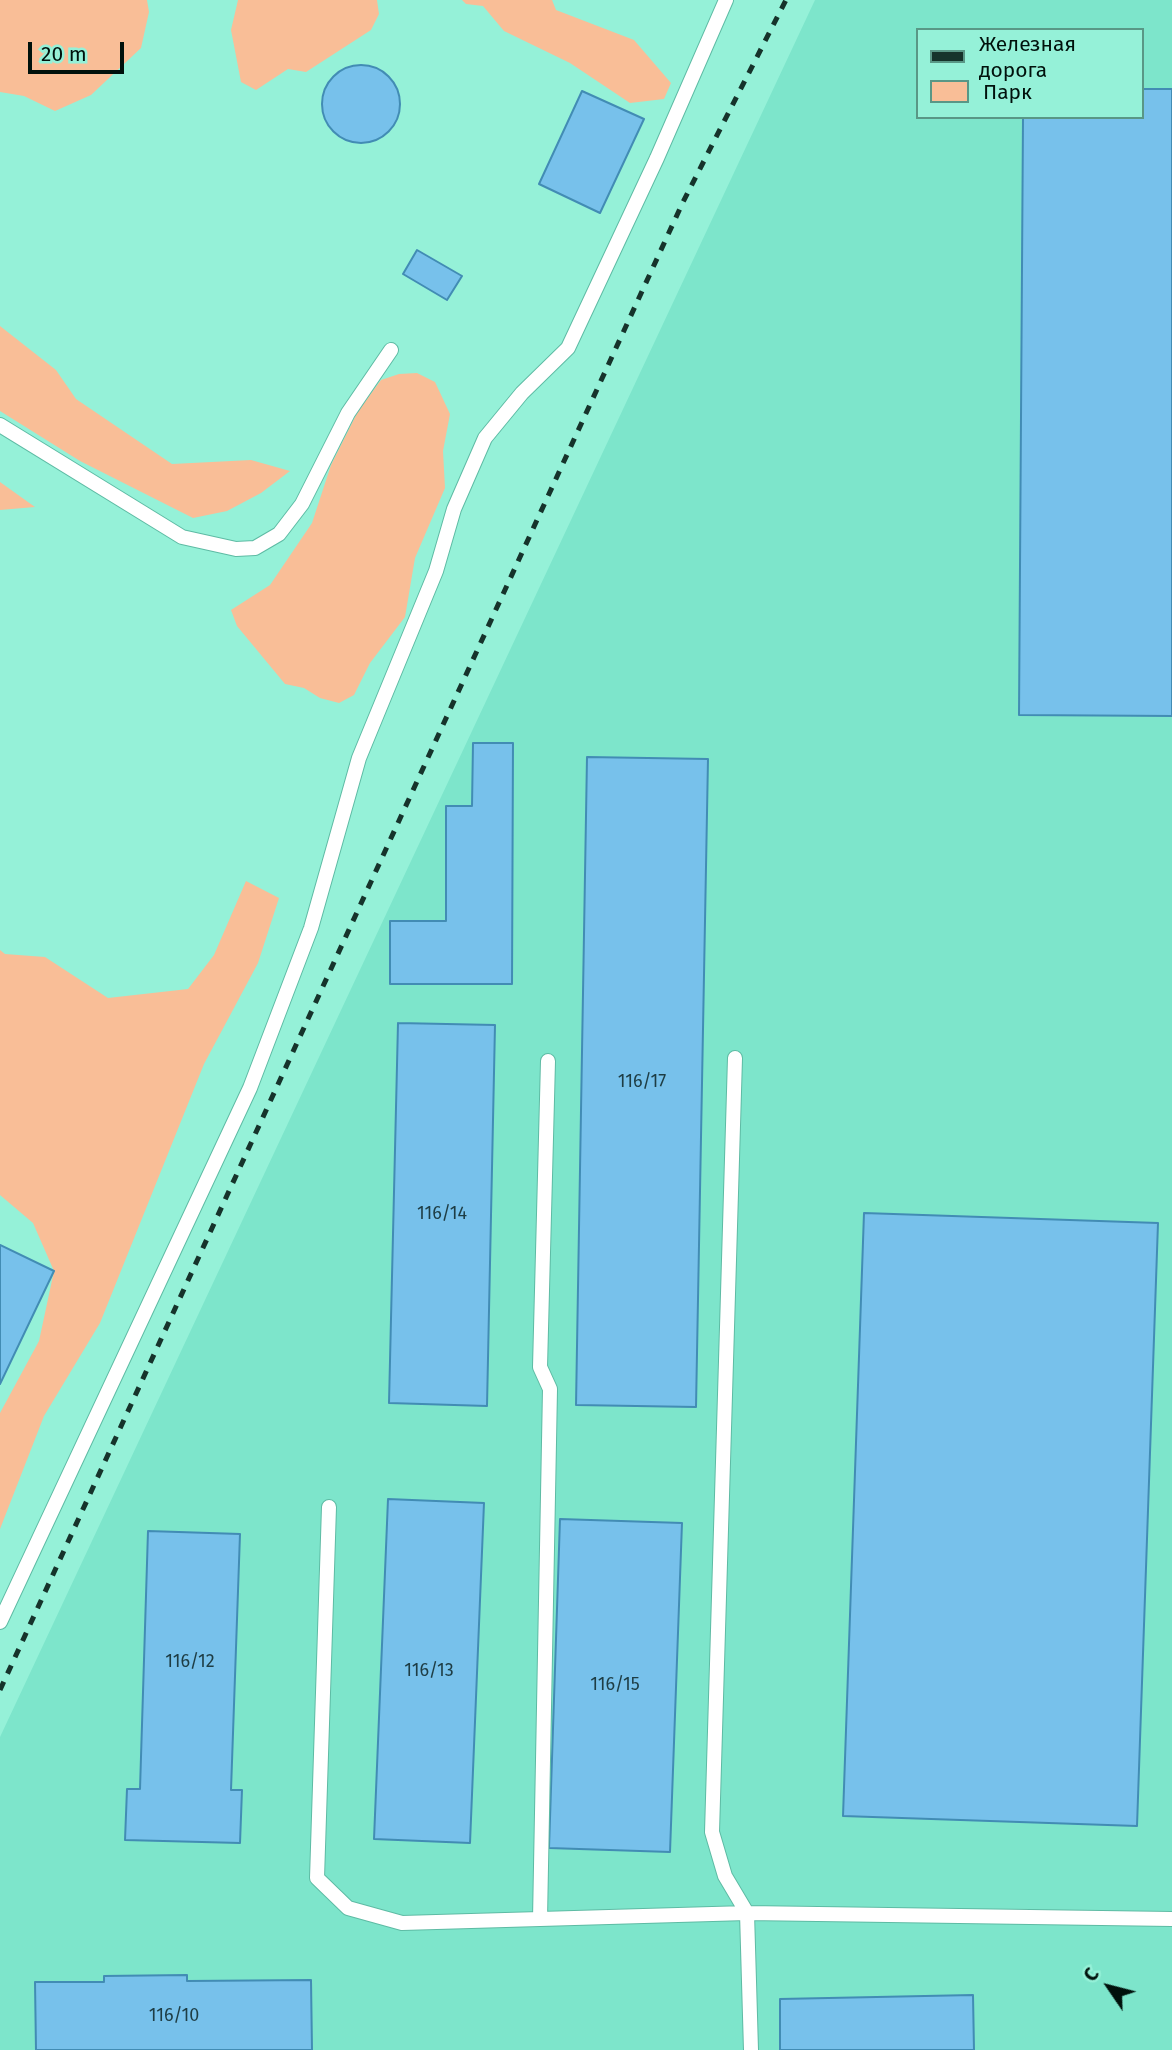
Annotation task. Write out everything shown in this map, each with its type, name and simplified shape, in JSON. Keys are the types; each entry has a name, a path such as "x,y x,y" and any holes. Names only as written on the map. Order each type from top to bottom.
{"lane":[{"path":"0,1622 250,1088 311,929 359,758 436,571 454,509 485,438 522,393 568,348 657,158 726,0"},
{"path":"0,425 182,537 236,549 255,548 279,534 302,503 348,413 391,350"},
{"path":"736,1058 712,1832 725,1876 747,1913 751,2050"},
{"path":"540,1919 550,1389 540,1367 548,1061"},
{"path":"328,1507 317,1878 348,1908 402,1923 747,1913 1172,1919"}],"shaded area":[{"path":"815,0 1172,0 1172,2050 0,2050 0,1737"}],"green space":[{"path":"0,0 147,0 149,12 141,48 91,95 55,111 24,96 0,92"},
{"path":"238,0 377,0 379,14 371,30 306,72 288,69 256,90 241,82 231,30"},
{"path":"462,0 552,0 556,10 634,40 671,83 664,99 630,103 570,63 504,31 483,6 466,4"},
{"path":"0,326 56,370 76,399 172,464 251,460 290,471 261,493 227,511 193,518 80,461 0,411"},
{"path":"417,373 435,382 450,414 443,451 445,488 415,558 405,617 370,663 354,695 339,703 320,698 304,688 285,684 237,626 231,610 270,585 312,523 331,465 358,411 381,380 399,374"},
{"path":"0,482 35,507 0,510"},
{"path":"246,881 279,898 258,963 204,1064 100,1323 44,1416 0,1529 0,1413 39,1341 54,1271 33,1223 0,1195 0,950 5,954 45,957 108,998 188,989 214,955"}],"building":[{"path":"353,65 369,65 383,71 394,82 400,96 400,112 394,126 383,137 369,143 353,143 339,137 328,126 322,112 322,96 328,82 339,71"},
{"path":"1144,89 1172,89 1172,716 1019,715 1023,119 1144,119"},
{"path":"582,91 644,119 600,213 539,184"},
{"path":"417,250 462,276 447,300 403,274"},
{"path":"473,743 513,743 512,984 390,984 390,921 446,921 446,806 472,806"},
{"path":"587,757 708,759 696,1407 576,1405"},
{"path":"398,1023 495,1025 487,1406 389,1403"},
{"path":"864,1213 1158,1223 1137,1826 843,1816"},
{"path":"0,1245 54,1271 0,1384"},
{"path":"388,1499 484,1503 470,1843 374,1839"},
{"path":"560,1519 682,1523 670,1852 549,1848"},
{"path":"148,1531 240,1534 231,1790 242,1790 240,1843 125,1840 127,1789 140,1789"},
{"path":"187,1975 187,1981 311,1980 312,2050 36,2050 35,1982 104,1982 104,1976"},
{"path":"973,1995 974,2050 780,2050 780,1999"}],"railway":[{"path":"0,1690 683,202 786,0"}]}
